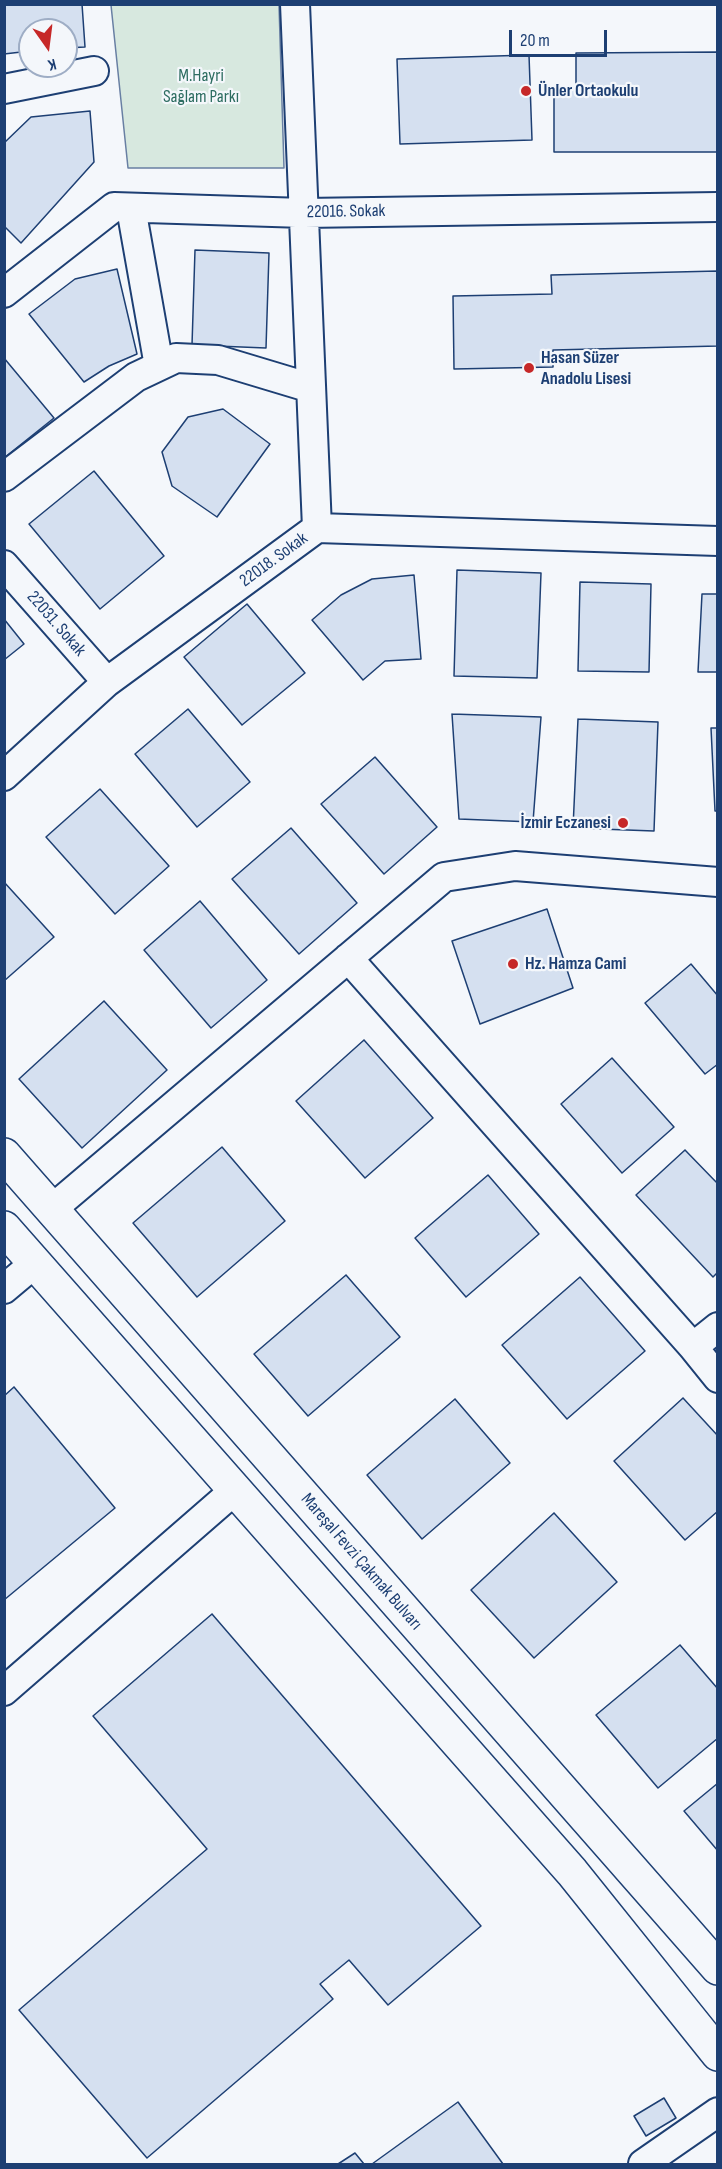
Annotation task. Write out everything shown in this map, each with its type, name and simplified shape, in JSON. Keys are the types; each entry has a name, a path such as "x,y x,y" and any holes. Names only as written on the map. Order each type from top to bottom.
{"main road":[{"name":"Mareşal Fevzi Çakmak Bulvarı","path":"4,1155 717,1968"},
{"path":"4,1228 572,1872 717,2054"}],"street":[{"path":"295,4 317,528"},
{"path":"4,89 94,71"},
{"name":"22016. Sokak","path":"4,293 114,207 304,213 717,207"},
{"path":"131,208 159,366"},
{"path":"4,477 136,377 176,358 218,360 311,388"},
{"name":"22018. Sokak","path":"4,776 107,682 317,528 717,541"},
{"name":"22031. Sokak","path":"4,565 107,682"},
{"path":"51,1209 444,877 515,866 717,882"},
{"path":"348,958 693,1347 717,1378"},
{"path":"4,1289 35,1263"},
{"path":"693,1347 717,1326"},
{"path":"4,1691 235,1490"},
{"path":"643,2164 717,2112"}],"green space":[{"name":"M.Hayri Sağlam Parkı","path":"111,5 279,5 284,168 128,168"}],"building":[{"path":"4,4 82,4 85,47 78,47 78,18 18,18 18,52 4,54"},
{"path":"718,52 718,152 554,152 554,89 576,89 576,53"},
{"path":"529,55 532,140 400,144 397,59"},
{"path":"90,111 94,162 21,243 4,226 4,143 31,117"},
{"path":"195,250 269,253 266,348 192,345"},
{"path":"117,269 137,354 109,366 84,382 29,314 75,279"},
{"path":"718,271 718,346 553,350 553,367 454,369 453,296 552,294 551,275"},
{"path":"4,358 54,418 4,458"},
{"path":"223,409 270,444 217,517 172,486 162,452 188,417"},
{"path":"94,471 164,556 100,609 29,524"},
{"path":"457,570 541,573 537,678 454,676"},
{"path":"414,575 421,659 385,661 363,680 312,620 341,595 372,579"},
{"path":"580,582 651,584 649,672 578,671"},
{"path":"702,594 718,594 718,672 698,672"},
{"path":"247,604 305,673 242,725 184,657"},
{"path":"4,619 24,644 4,660"},
{"path":"188,709 250,782 197,827 135,754"},
{"path":"452,714 541,717 533,822 459,819"},
{"path":"578,719 658,722 654,831 573,828"},
{"path":"711,728 718,728 718,811 715,811"},
{"path":"375,757 437,827 384,874 321,804"},
{"path":"100,789 169,866 115,914 46,837"},
{"path":"291,828 357,903 299,954 232,879"},
{"path":"4,882 54,937 4,981"},
{"path":"200,901 267,980 211,1028 144,950"},
{"name":"Hz. Hamza Cami","path":"547,909 573,988 480,1024 452,941"},
{"path":"691,964 718,996 718,1064 705,1074 645,1003"},
{"path":"104,1001 167,1070 82,1148 19,1079"},
{"path":"364,1040 433,1118 365,1178 296,1101"},
{"path":"612,1058 674,1127 622,1173 561,1104"},
{"path":"222,1147 285,1221 197,1297 133,1223"},
{"path":"685,1150 718,1184 718,1272 713,1277 636,1195"},
{"path":"488,1175 539,1234 466,1297 415,1238"},
{"path":"346,1275 400,1337 308,1416 254,1354"},
{"path":"580,1277 645,1351 567,1419 502,1345"},
{"path":"14,1387 115,1508 4,1600 4,1396"},
{"path":"683,1398 718,1436 718,1511 685,1540 614,1461"},
{"path":"455,1399 510,1463 422,1539 367,1475"},
{"path":"554,1513 617,1582 534,1658 471,1590"},
{"path":"212,1614 481,1926 388,2005 349,1960 320,1984 333,1999 147,2158 19,2010 207,1849 93,1716"},
{"path":"680,1645 718,1689 718,1738 658,1788 596,1715"},
{"path":"718,1783 718,1851 684,1811"},
{"path":"664,2098 676,2118 646,2136 634,2116"},
{"path":"458,2102 503,2164 372,2164"},
{"path":"355,2153 364,2164 338,2164"}],"place":[{"name":"Ünler Ortaokulu","path":"526,91"},
{"name":"Hasan Süzer Anadolu Lisesi","path":"529,368"},
{"name":"İzmir Eczanesi","path":"623,823"},
{"name":"Hz. Hamza Cami","path":"513,964"}]}
